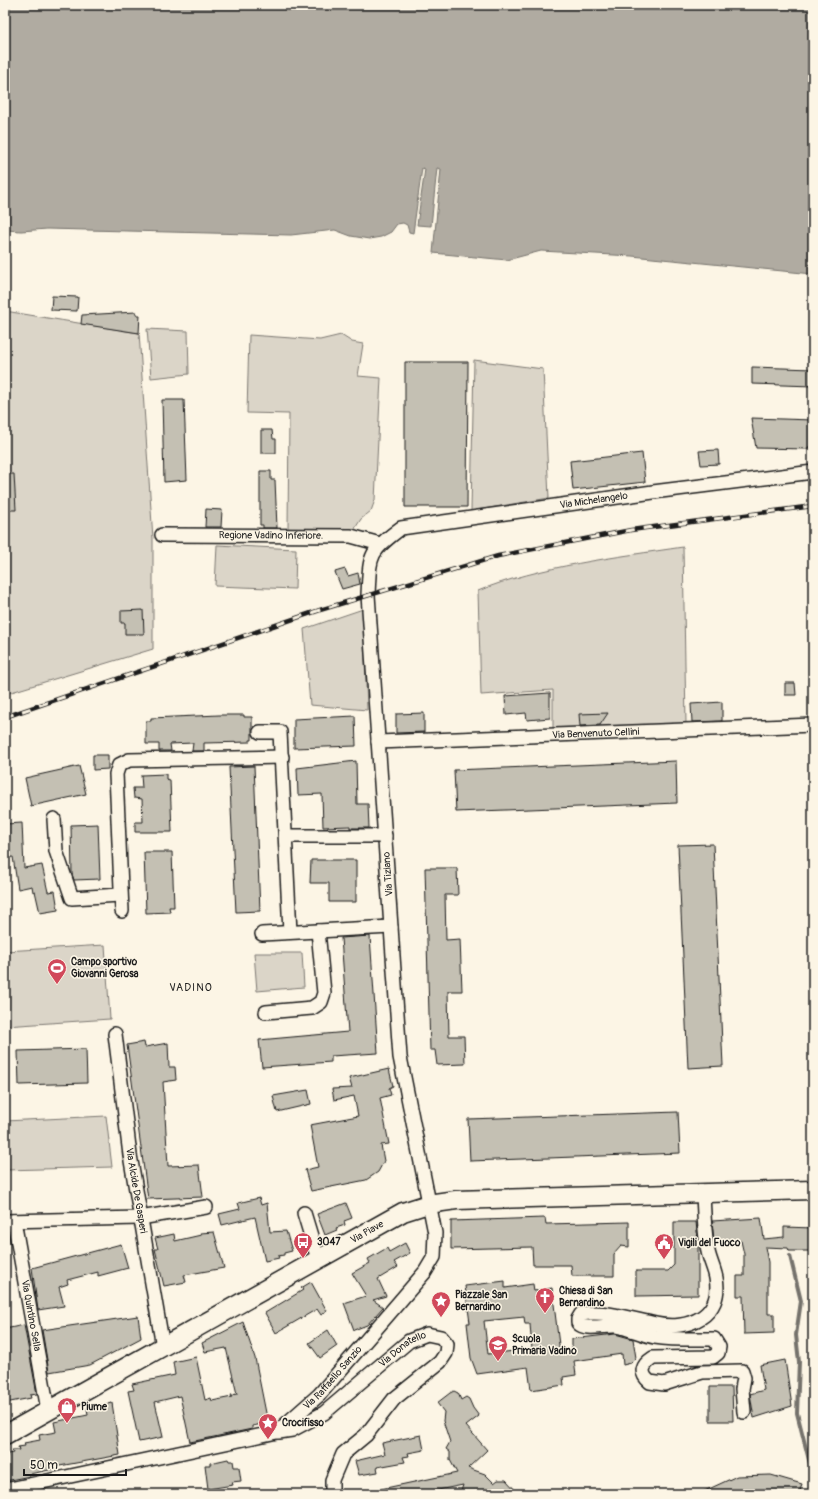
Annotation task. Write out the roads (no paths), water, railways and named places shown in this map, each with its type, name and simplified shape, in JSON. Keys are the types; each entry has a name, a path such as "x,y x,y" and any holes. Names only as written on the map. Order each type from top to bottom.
{"main road":[{"name":"Via Piave","path":"5,1435 403,1212 428,1204 456,1200 813,1190"}],"street":[{"name":"Via Michelangelo","path":"380,544 401,528 661,491 813,472"},
{"name":"Regione Vadino Inferiore.","path":"162,535 351,536 380,544"},
{"name":"Via Tiziano","path":"380,544 370,558 368,595 400,1057 428,1204"},
{"name":"Via Benvenuto Cellini","path":"378,742 813,725"},
{"path":"260,732 280,732 290,932"},
{"path":"122,911 120,895 116,774 119,764 129,760 282,757"},
{"path":"54,819 56,851 72,898 120,895"},
{"path":"286,836 385,836"},
{"path":"262,934 392,927"},
{"path":"266,1012 312,1008 321,1002 324,993 318,931"},
{"name":"Via Alcide De Gasperi","path":"115,1034 130,1155 163,1347"},
{"path":"702,1194 707,1248 716,1280 715,1303 708,1314 695,1321 673,1326 645,1322 619,1315 588,1313 581,1314 578,1319 578,1323 587,1328 605,1325 619,1327 655,1337 714,1339 719,1348 718,1353 713,1357 653,1358 646,1362 642,1367 642,1373 650,1382 664,1384 702,1372 742,1371 744,1378 742,1389 744,1412"},
{"name":"Via Raffaello Sanzio","path":"5,1490 277,1432 319,1396 425,1272 434,1257 435,1233 428,1204"},
{"path":"10,1221 140,1218 206,1207"},
{"path":"304,1213 318,1260"},
{"name":"Via Quintino Sella","path":"10,1221 48,1410"},
{"name":"Via Donatello","path":"277,1432 292,1430 324,1413 409,1341 427,1334 441,1337 447,1344 446,1353 440,1362 394,1398 366,1435 343,1454 332,1480 332,1494"}],"waterway":[{"path":"790,1256 801,1301 796,1335 799,1362 797,1413 810,1464 813,1468"}],"railway":[{"path":"5,717 320,610 498,556 631,530 813,506"}],"place":[{"name":"Campo sportivo Giovanni Gerosa","path":"57,985"},
{"name":"3047","path":"303,1259"},
{"name":"Vigili del Fuoco","path":"664,1260"},
{"name":"Chiesa di San Bernardino","path":"545,1314"},
{"name":"Piazzale San Bernardino","path":"441,1318"},
{"name":"Scuola Primaria Vadino","path":"498,1362"},
{"name":"Piume","path":"67,1424"},
{"name":"Crocifisso","path":"268,1440"}],"district":[{"name":"VADINO","path":"191,987"}]}
